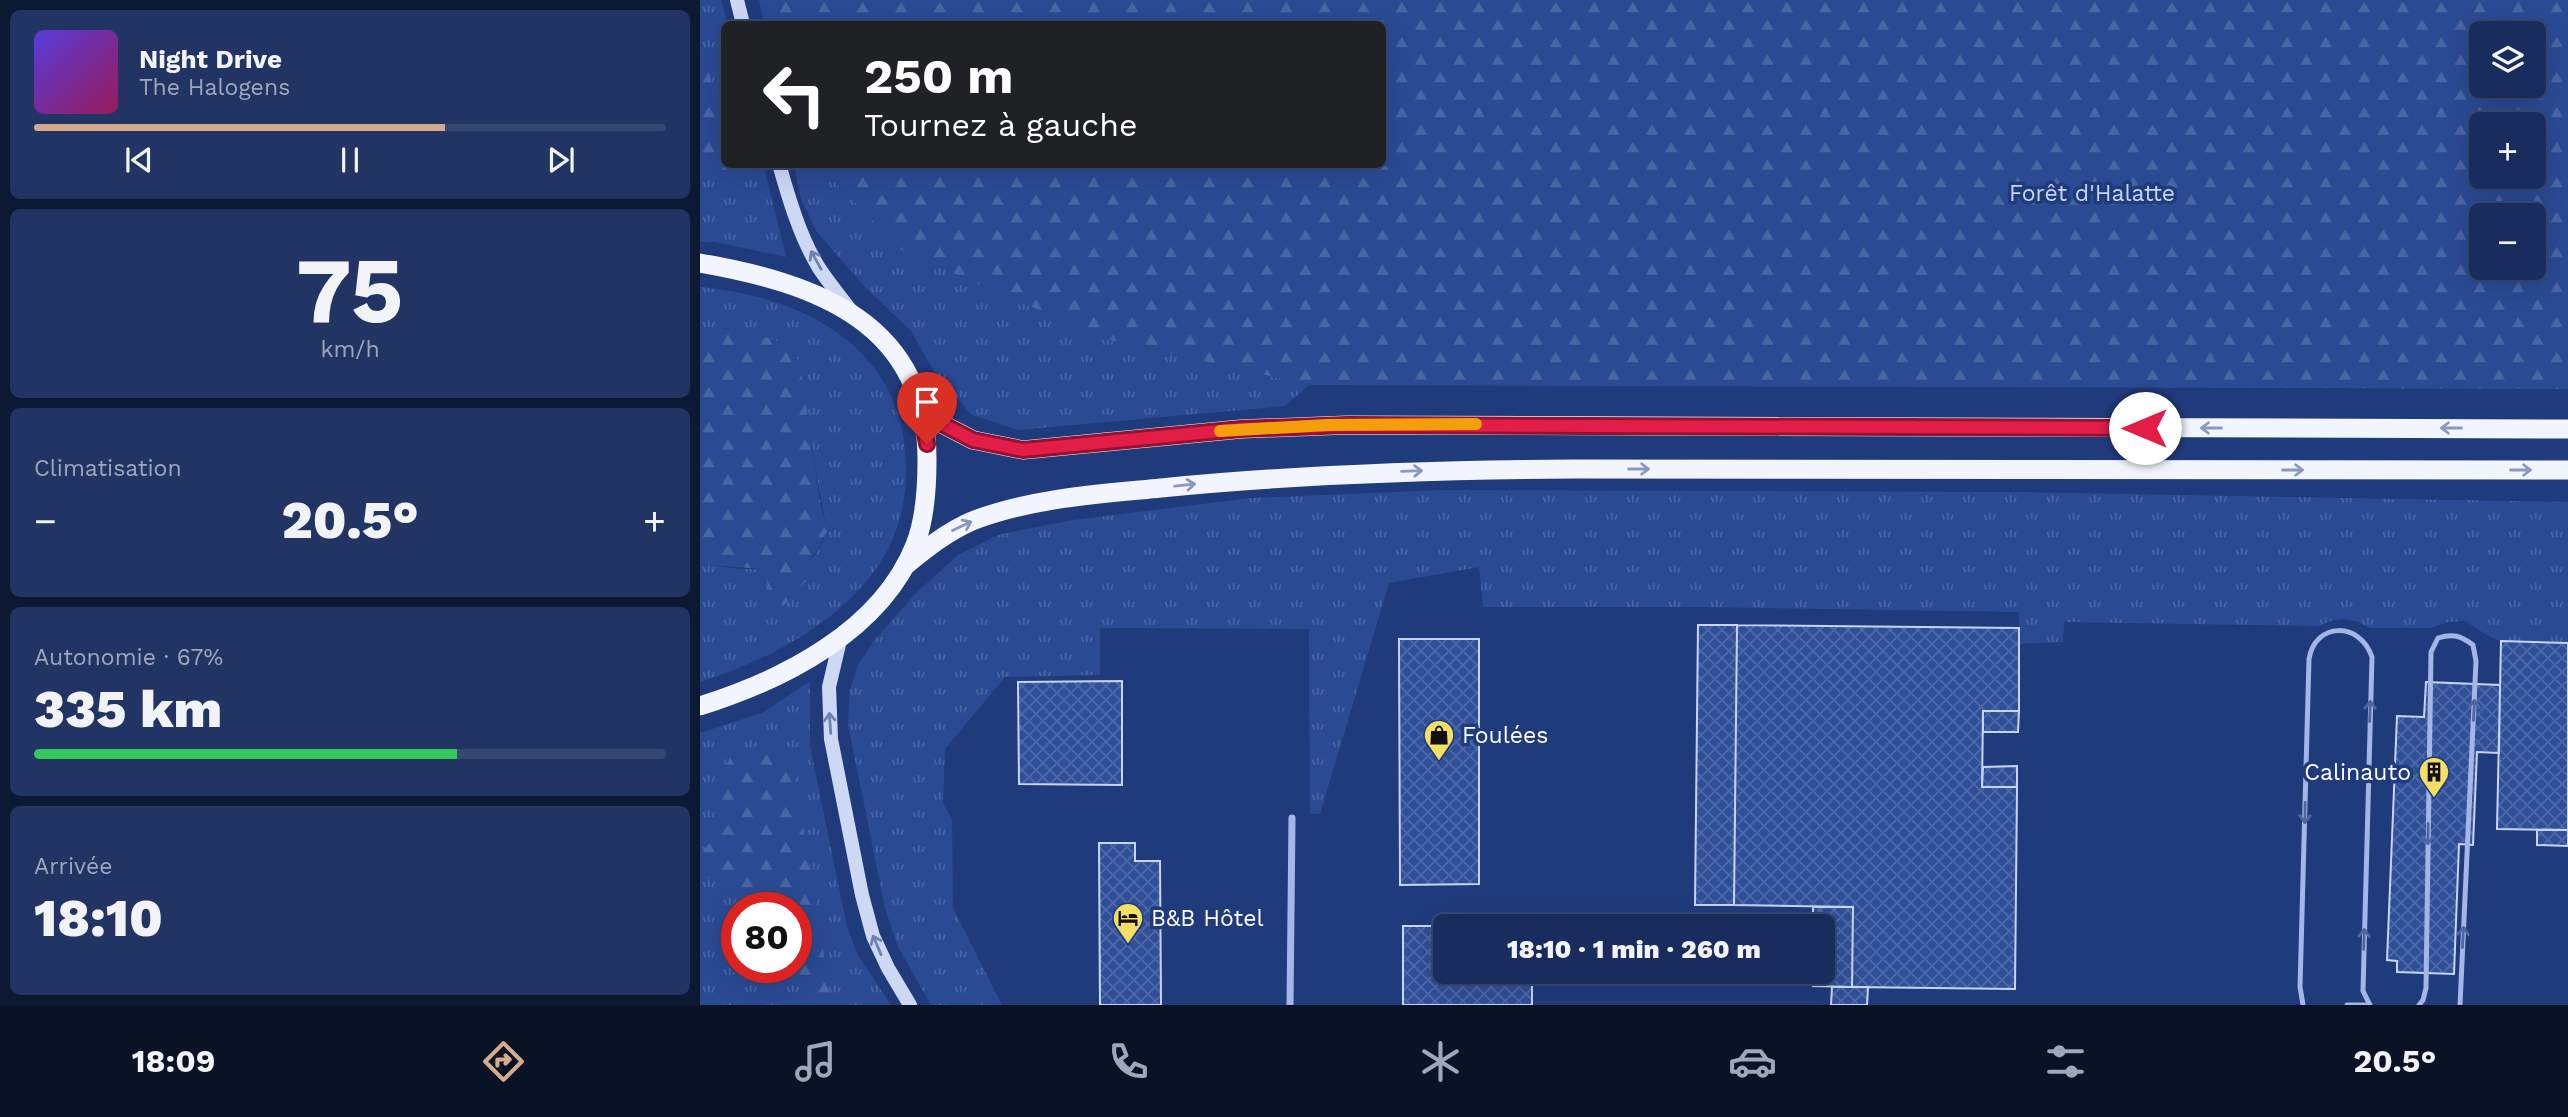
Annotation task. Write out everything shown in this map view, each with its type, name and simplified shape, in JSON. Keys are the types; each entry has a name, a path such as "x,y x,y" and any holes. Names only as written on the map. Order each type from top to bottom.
{"highway":[{"path":"700,263 763,275 789,283 855,316 894,350 904,366 920,404 927,444 925,497 916,544 906,565 878,603 841,636 792,668 743,691 700,706"},
{"path":"920,404 944,425 973,440 1023,450 1241,429 1370,424 2568,429"},
{"path":"906,565 956,528 1022,507 1122,492 1292,475 1562,469 2568,470"}],"main road":[{"path":"737,0 742,21"},
{"path":"780,168 792,208 818,266 855,316"},
{"path":"841,636 829,688 831,739 862,895 873,936 910,1005"}],"street":[{"path":"1290,1005 1292,818"}],"lane":[{"path":"2303,1005 2300,987 2309,659 2311,646 2319,637 2334,631 2348,631 2359,636 2372,657 2363,991 2368,1005 2347,1005"},
{"path":"2418,1005 2423,1000 2426,988 2431,652 2438,638 2450,634 2462,637 2473,645 2476,662 2460,1005"}],"green space":[{"path":"700,0 721,0 727,21 721,21 721,116 700,40"},
{"name":"Forêt d'Halatte","path":"759,0 2568,0 2568,389 1309,385 1106,339 904,252 821,168 1386,168 1386,21 763,21"},
{"path":"700,40 721,116 721,168 730,168 726,177 708,175 700,168"},
{"path":"700,168 708,175 726,177 730,168 764,168 786,257 715,242 700,242"},
{"path":"795,168 821,168 904,252 1106,339 1309,385 1285,406 1018,430 972,415 936,375 911,331 866,288 817,232 801,199"},
{"path":"700,287 740,293 777,303 812,318 844,337 869,362 889,392 902,428 906,470 904,499 892,540 878,566 852,597 813,629 792,642 747,664 700,682 700,541 705,563 742,569 770,569 809,561 818,550 826,532 794,348 760,335 736,330 700,329"},
{"path":"700,329 736,330 760,335 794,348 802,377 820,501 827,531 817,551 807,562 808,579 783,606 772,601 764,570 705,563 700,541"},
{"path":"1445,490 2017,492 2568,502 2568,643 2501,641 2465,621 2448,622 2431,628 2369,628 2359,622 2344,619 2319,626 2064,622 2063,642 2019,644 2019,612 1483,607 1479,567 1389,583 1320,814 1310,814 1309,629 1100,628 1100,675 1005,677 945,749 943,803 952,820 953,908 1002,1005 931,1005 898,947 885,908 848,725 850,689 858,665 873,642 915,594 958,555 1001,534 1073,520 1251,498"},
{"path":"810,681 810,746 847,927 857,954 891,1005 700,1005 700,733 762,713"},
{"path":"758,751 783,756 794,771 832,1005 809,1005 800,983 812,983 812,892 777,892 775,889 769,892 737,892 726,883 700,876 700,857 715,834 714,788 721,771 732,757"}],"building":[{"path":"1698,625 1737,625 1734,905 1695,905"},
{"path":"1737,625 2019,628 2019,711 1983,711 1982,787 2017,787 2015,989 1852,987 1853,907 1734,905"},
{"name":"Foulées","path":"1399,639 1479,639 1479,884 1400,885"},
{"path":"2501,641 2568,643 2568,830 2497,829"},
{"path":"1122,681 1122,785 1019,784 1018,682"},
{"name":"Calinauto","path":"2426,682 2500,685 2499,753 2477,752 2473,845 2459,844 2454,974 2397,972 2397,961 2387,960 2397,716 2424,717"},
{"path":"1983,711 2019,711 2018,732 1983,732"},
{"path":"2017,766 2017,787 1982,787 1983,767"},
{"path":"2537,830 2568,830 2568,846 2537,845"},
{"path":"1099,843 1135,843 1135,861 1160,861 1161,1005 1100,1005"},
{"path":"1813,907 1853,907 1852,987 1813,986 1835,984 1835,914 1813,914"},
{"path":"1403,926 1433,926 1433,984 1532,984 1532,1005 1403,1005"},
{"path":"1832,987 1868,987 1867,1005 1831,1005"}],"slow traffic":[{"path":"1220,431 1327,425 1476,424"}],"place":[{"name":"Foulées","path":"1439,762"},
{"name":"Calinauto","path":"2434,799"},
{"name":"B&B Hôtel","path":"1128,945"}],"route":[{"path":"927,444 920,404 955,432 994,446 1023,450 1058,449 1241,429 1347,425 2145,428"}]}
